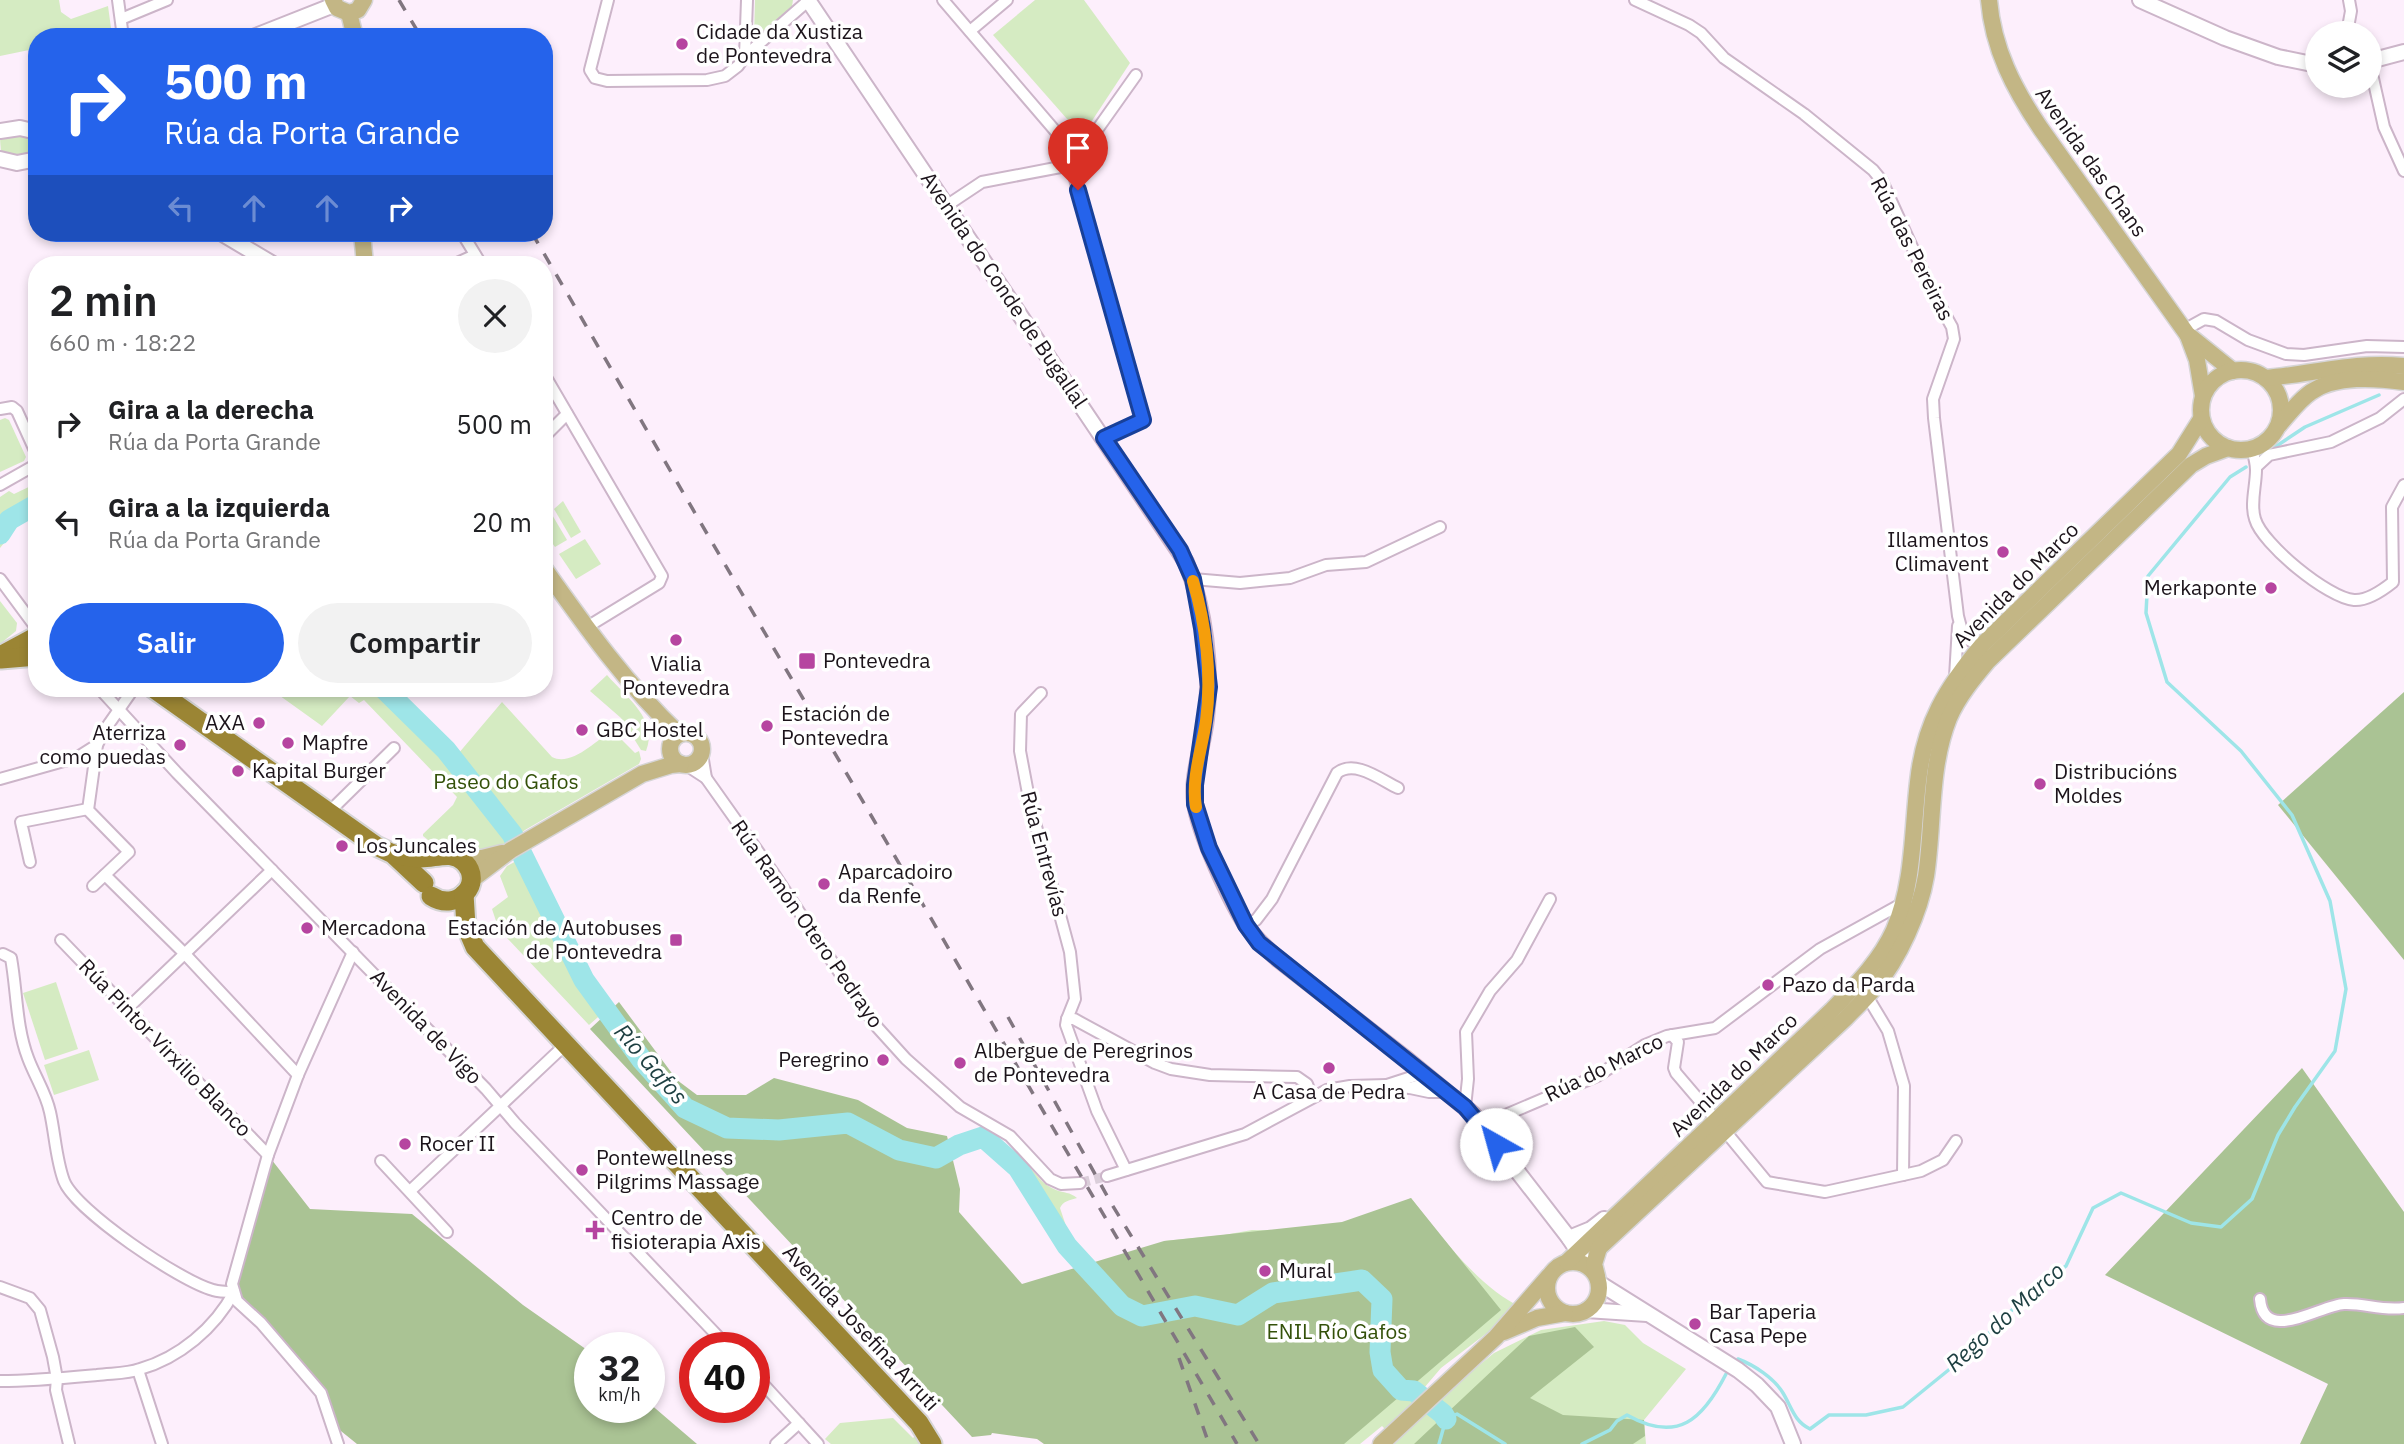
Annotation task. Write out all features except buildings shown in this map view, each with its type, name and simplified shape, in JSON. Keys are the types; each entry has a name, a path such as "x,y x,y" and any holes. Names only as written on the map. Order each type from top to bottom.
{"highway":[{"path":"0,658 28,641"},
{"path":"166,697 376,846 393,854 411,857 448,857 468,867 467,888 452,901 444,902 393,854"},
{"path":"448,857 426,867 428,889 459,935 466,943 475,947"},
{"name":"Avenida Josefina Arruti","path":"467,888 466,926 475,947 928,1436"}],"main road":[{"path":"334,2 341,11 349,13 358,10 364,0"},
{"name":"Avenida das Chans","path":"1989,0 2000,53 2021,100 2186,332 2197,360 2203,396"},
{"path":"349,13 353,28"},
{"name":"Avenida das Chans","path":"2186,332 2233,371"},
{"path":"2404,366 2380,364 2328,368 2266,378 2245,370 2233,371 2215,380 2203,396 2201,419 2209,435 2228,448 2252,449 2269,439 2310,393 2324,386 2374,379 2404,382"},
{"path":"2266,378 2277,393 2281,410 2278,426"},
{"name":"Avenida do Marco","path":"1582,1267 1594,1264 1599,1248 1871,968 1893,931 1903,903 1912,856 1918,780 1925,744 1937,709 1955,677 1983,644 2179,454 2201,419"},
{"name":"Avenida do Marco","path":"1582,1267 1718,1123 1876,987 1907,937 1925,878 1931,800 1942,740 1950,716 1968,685 1988,661 2191,465 2228,448"},
{"path":"553,580 656,712 673,743 672,757 683,765"},
{"path":"467,888 511,850 642,774 671,765 696,762 702,754 702,744 697,736 690,733 673,743 642,774"},
{"path":"448,857 482,858 511,850"},
{"path":"1381,1444 1496,1337 1549,1276 1582,1267 1597,1299 1587,1310 1537,1318 1496,1337"},
{"path":"1549,1276 1549,1298 1552,1304 1565,1313"},
{"path":"928,1436 945,1444"}],"street":[{"path":"118,0 122,28"},
{"path":"121,19 167,0"},
{"path":"608,0 591,63 592,74 599,80 716,79 733,71 808,0"},
{"path":"746,56 747,0"},
{"name":"Avenida do Conde de Bugallal","path":"808,0 1180,550 1193,579 1209,687 1195,785 1195,804 1209,848 1246,925 1259,943 1279,960 1465,1107 1482,1125 1566,1234"},
{"path":"943,0 1073,159 1143,420 1104,438"},
{"path":"970,31 1007,0"},
{"name":"Rúa das Pereiras","path":"1635,0 1701,33 1724,58 1804,114 1873,170 1888,192 1933,293 1952,327 1954,339 1933,399 1958,616 1955,677"},
{"path":"2140,0 2278,57 2305,63"},
{"path":"2349,0 2349,21"},
{"path":"274,28 334,2"},
{"path":"2382,59 2404,52"},
{"path":"946,206 982,182 1073,159 1087,144 1136,75"},
{"path":"2378,98 2384,127 2404,171"},
{"path":"0,131 28,126"},
{"path":"20,128 28,130"},
{"path":"0,159 28,163"},
{"path":"236,242 260,256"},
{"path":"2186,332 2204,319 2216,321 2248,340 2286,354 2305,355 2367,346 2404,346"},
{"path":"553,390 662,576 659,583 587,627"},
{"path":"2256,467 2269,455 2331,442 2381,418 2404,399"},
{"path":"0,409 12,407 17,411 28,435"},
{"path":"553,428 567,414"},
{"path":"2252,449 2256,467 2253,516 2258,530 2314,582 2350,600 2361,600 2393,582 2392,507 2404,485"},
{"path":"0,485 28,469"},
{"path":"1193,579 1240,583 1290,578 1326,565 1366,562 1440,527"},
{"path":"0,579 28,627"},
{"name":"Rúa das Pereiras","path":"1958,616 1964,637 1972,643 1983,644"},
{"name":"Rúa Entrevías","path":"1041,693 1021,714 1020,751 1030,804 1070,952 1075,999 1067,1019 1068,1032 1097,1111 1126,1170"},
{"name":"Avenida de Vigo","path":"108,697 177,773 485,1089 714,1332"},
{"path":"88,809 97,745 128,697"},
{"path":"0,779 78,757 97,745"},
{"path":"329,812 394,748"},
{"name":"Rúa Ramón Otero Pedrayo","path":"702,754 706,778"},
{"name":"Rúa Ramón Otero Pedrayo","path":"683,765 706,778 774,873 859,1002 892,1044 952,1101 1010,1136 1050,1179 1061,1184 1080,1183"},
{"path":"1246,925 1256,920 1272,899 1336,773 1349,767 1357,768 1398,788"},
{"path":"30,862 21,822 88,809"},
{"path":"88,809 128,852 93,886"},
{"path":"128,1008 272,870"},
{"path":"105,876 184,953 298,1075"},
{"path":"1465,1107 1468,1079 1466,1032 1490,991 1517,960 1550,899"},
{"name":"Rúa do Marco","path":"1482,1125 1597,1076 1645,1045 1672,1035 1715,1028 1820,949 1903,903"},
{"name":"Rúa Pintor Virxilio Blanco","path":"61,940 268,1155"},
{"path":"338,1444 321,1393 261,1323 237,1301 232,1284 268,1155 298,1075 353,952"},
{"path":"3,954 11,958 20,1031 28,1059 43,1088 50,1110 64,1182 76,1199 161,1264 214,1291 234,1292"},
{"path":"1867,996 1888,1031 1904,1086 1903,1175"},
{"path":"1067,1019 1074,1018 1154,1063 1171,1069 1210,1076 1297,1077 1307,1084 1312,1097"},
{"path":"1672,1035 1678,1042 1675,1073 1768,1182 1825,1192 1903,1175 1921,1171 1943,1160 1956,1141"},
{"path":"410,1191 566,1044"},
{"path":"1401,1080 1404,1057"},
{"path":"1387,1085 1426,1075"},
{"path":"1410,1088 1420,1085 1426,1075"},
{"path":"1107,1176 1238,1136 1312,1097 1340,1087 1387,1085 1429,1093 1446,1092"},
{"path":"1718,1123 1598,1225 1583,1233 1566,1234 1565,1246 1582,1267 1647,1314 1738,1370 1757,1385 1777,1408 1793,1444"},
{"path":"381,1161 447,1231"},
{"path":"2,1291 30,1298 40,1310 69,1444"},
{"path":"0,1381 46,1381 138,1370 160,1361 207,1330 223,1312 234,1292"},
{"path":"2260,1299 2267,1317 2283,1320 2303,1318 2342,1304 2381,1310 2404,1308"},
{"path":"1587,1310 1647,1314"},
{"path":"138,1370 162,1444"},
{"path":"770,1391 818,1444"},
{"path":"776,1444 799,1423"}],"green space":[{"path":"0,0 59,0 61,12 71,19 108,6 111,28 28,28 28,50 0,56"},
{"path":"755,0 793,0 792,6 760,38 754,36"},
{"path":"1035,0 1084,0 1130,63 1082,136 993,35"},
{"path":"15,134 28,136 28,154 15,156 1,153 0,138"},
{"path":"0,420 9,420 26,457 24,461 0,472"},
{"path":"28,487 28,521 21,522 0,548 0,497 9,491 14,494"},
{"path":"563,501 581,532 571,538 554,509"},
{"path":"553,516 567,540 555,547 553,544"},
{"path":"585,539 601,564 576,579 559,554"},
{"path":"0,601 17,623 16,631 0,644"},
{"path":"607,675 644,719 649,740 646,751 641,750 621,718 590,691"},
{"path":"2404,692 2404,960 2278,805"},
{"name":"Paseo do Gafos","path":"282,697 349,697 322,726"},
{"name":"Paseo do Gafos","path":"351,697 398,697 458,754 502,702 552,757 567,759 575,756 612,730 635,753 639,751 641,759 639,764 525,830 504,847 485,850 433,844 423,834 453,805 457,797 364,700 359,703"},
{"path":"520,859 577,976 605,1011 589,1025 507,938 513,932 503,922 498,927 492,909 508,897 500,876 507,866"},
{"path":"56,982 78,1049 45,1060 23,993"},
{"path":"619,1002 677,1080 697,1095 746,1095 774,1078 858,1100 907,1128 947,1136 960,1189 959,1212 1022,1284 1164,1241 1342,1222 1411,1198 1501,1310 1344,1444 1044,1444 1037,1439 992,1433 972,1437 590,1029"},
{"path":"89,1050 99,1080 54,1095 44,1065"},
{"path":"2302,1068 2404,1212 2404,1444 2300,1444 2328,1384 2105,1275"},
{"path":"268,1155 310,1209 412,1214 523,1305 574,1341 574,1423 665,1423 665,1417 697,1444 357,1444 331,1423 321,1393 234,1292"},
{"name":"ENIL Río Gafos","path":"1030,1167 1048,1186 1077,1198 1065,1202 1060,1208 1067,1229 1098,1277 1167,1250 1164,1241 1252,1230 1315,1231 1373,1217 1411,1198 1475,1274 1506,1299 1521,1307 1441,1368 1424,1388 1435,1402 1494,1353 1541,1330 1604,1321 1625,1325 1643,1343 1686,1369 1644,1420 1646,1444 1394,1444 1394,1438 1382,1426 1360,1444 1282,1444 1090,1285 1031,1199 1027,1188"},
{"path":"1575,1327 1594,1347 1530,1398 1563,1415 1644,1420 1645,1436 1633,1444 1414,1444 1529,1336"},
{"path":"893,1418 913,1438 917,1434 923,1444 831,1444 825,1439 840,1423"}],"waterway":[{"name":"Rego do Marco","path":"2269,451 2305,427 2379,395"},
{"name":"Rego do Marco","path":"1738,1359 1769,1377 1783,1393 1797,1418 1810,1429 1829,1415 1866,1415 1903,1407 1967,1355 2034,1288 2066,1266 2093,1208 2121,1193 2191,1223 2221,1227 2252,1199 2278,1135 2335,1051 2346,989 2330,901 2292,815 2241,751 2167,682 2146,613 2148,576 2230,477 2246,467"},
{"name":"Río Gafos","path":"0,534 9,520 28,509"},
{"name":"Río Gafos","path":"392,697 446,750 512,834 584,980 642,1060 685,1108 727,1128 779,1130 848,1123 899,1150 936,1158 959,1145 983,1137 1018,1168 1067,1246 1122,1306 1142,1316 1195,1306 1238,1315 1273,1293 1362,1280 1382,1299 1380,1352 1383,1370 1401,1390 1414,1391 1446,1419"},
{"path":"1582,1444 1610,1430 1617,1421 1627,1415 1661,1427 1675,1427 1687,1422 1708,1403 1726,1374"},
{"name":"Rego do Marco","path":"1439,1444 1446,1419 1457,1414 1505,1444"}],"tunnel":[{"path":"1080,1183 1107,1176"}],"railway":[{"path":"399,0 416,28"},
{"path":"537,242 545,256"},
{"path":"553,269 1237,1444"},
{"path":"1008,1017 1111,1203 1259,1444"},
{"path":"1179,1358 1209,1444"}],"slow traffic":[{"path":"1193,581 1209,687 1195,785 1196,807"}],"place":[{"name":"Cidade da Xustiza de Pontevedra","path":"682,44"},
{"name":"Illamentos Climavent","path":"2003,552"},
{"name":"Merkaponte","path":"2271,588"},
{"name":"Vialia Pontevedra","path":"676,640"},
{"name":"Pontevedra","path":"807,661"},
{"name":"AXA","path":"259,723"},
{"name":"Estación de Pontevedra","path":"767,726"},
{"name":"GBC Hostel","path":"582,730"},
{"name":"Mapfre","path":"288,743"},
{"name":"Aterriza como puedas","path":"180,745"},
{"name":"Kapital Burger","path":"238,771"},
{"name":"Distribucións Moldes","path":"2040,784"},
{"name":"Los Juncales","path":"342,846"},
{"name":"Aparcadoiro da Renfe","path":"824,884"},
{"name":"Mercadona","path":"307,928"},
{"name":"Estación de Autobuses de Pontevedra","path":"676,940"},
{"name":"Pazo da Parda","path":"1768,985"},
{"name":"Peregrino","path":"883,1060"},
{"name":"Albergue de Peregrinos de Pontevedra","path":"960,1063"},
{"name":"A Casa de Pedra","path":"1329,1068"},
{"name":"Rocer II","path":"405,1144"},
{"name":"Pontewellness Pilgrims Massage","path":"582,1170"},
{"name":"Centro de fisioterapia Axis","path":"595,1230"},
{"name":"Mural","path":"1265,1271"},
{"name":"Bar Taperia Casa Pepe","path":"1695,1324"}],"route":[{"path":"1078,190 1143,420 1104,438 1180,550 1196,592 1209,687 1195,785 1195,804 1209,848 1246,925 1259,943 1465,1107 1496,1144"}]}
